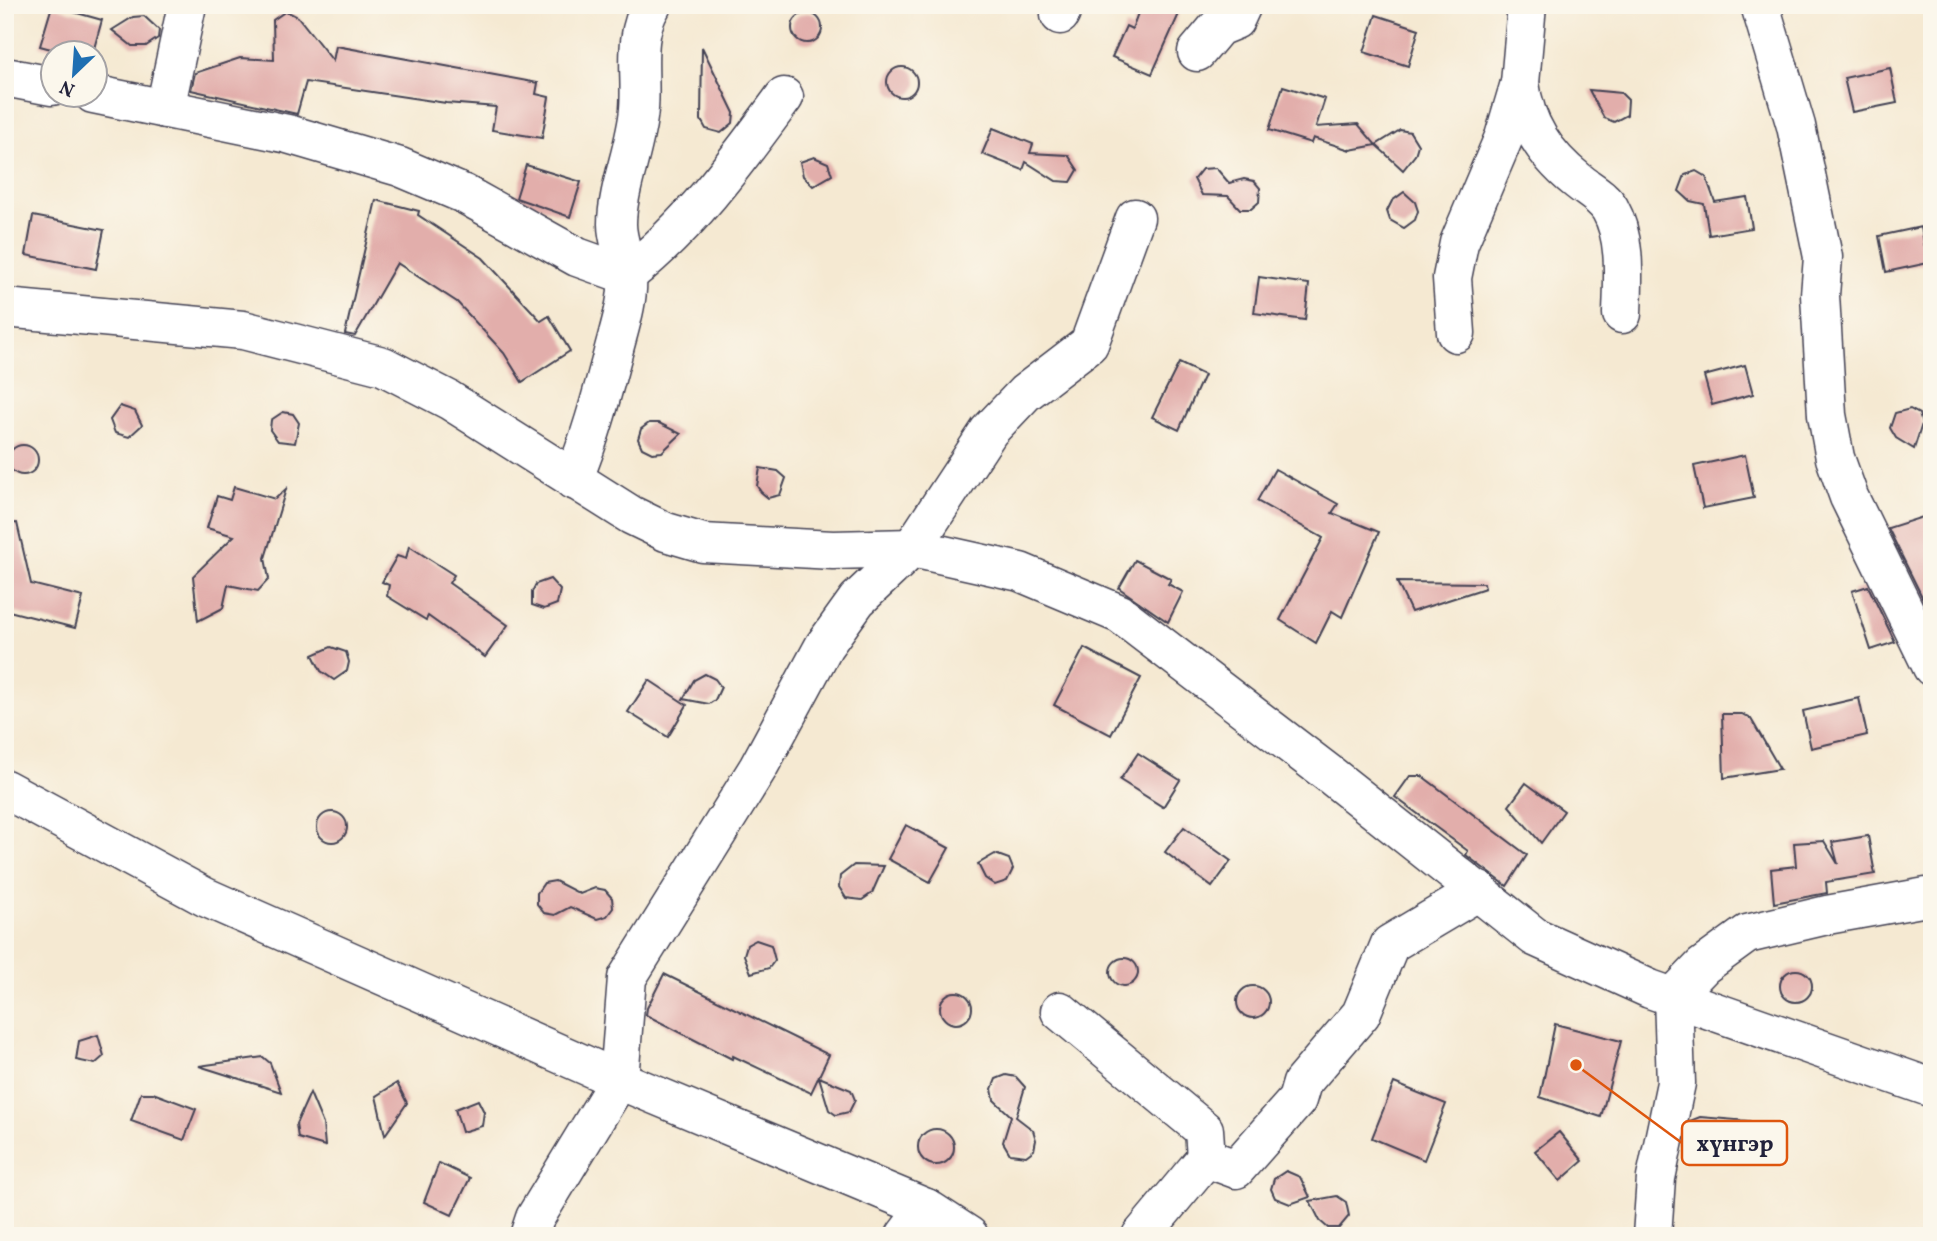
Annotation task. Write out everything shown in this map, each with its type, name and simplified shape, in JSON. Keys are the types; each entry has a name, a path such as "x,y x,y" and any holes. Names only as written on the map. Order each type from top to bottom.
{"street":[{"path":"165,109 187,5"},
{"path":"573,480 597,414 622,316 627,275 618,243 617,215 632,156 639,108 639,46 643,26 652,5"},
{"path":"1197,52 1219,27 1235,20 1242,5"},
{"path":"1456,333 1452,278 1459,243 1504,137 1520,83 1527,5"},
{"path":"1760,5 1796,126 1823,257 1821,309 1827,415 1835,458 1849,497 1932,667"},
{"path":"5,77 38,83"},
{"path":"1520,83 1523,108 1545,150 1609,207 1616,224 1624,270 1622,314"},
{"path":"108,97 288,134 432,178 577,257 627,275"},
{"path":"627,275 653,255 701,205 784,97"},
{"path":"529,1236 535,1218 619,1080 627,978 758,768 824,646 857,600 912,548 989,431 1025,393 1089,344 1135,218"},
{"path":"5,308 243,330 353,357 418,382 573,480 666,532 703,543 833,550 912,548 1020,572 1120,614 1535,937 1673,997 1932,1088"},
{"path":"5,789 205,897 619,1080 915,1222 969,1236"},
{"path":"1206,1157 1236,1169 1297,1100 1301,1083 1361,1014 1390,944 1479,891"},
{"path":"1652,1236 1656,1178 1676,1083 1673,997 1703,967 1747,934 1827,915 1932,896"},
{"path":"1060,1011 1204,1129 1206,1157 1141,1236"}],"building":[{"path":"1141,5 1183,5 1152,74 1112,57 1126,26 1132,29"},
{"path":"52,6 102,20 97,38 42,38"},
{"path":"286,11 298,17 333,61 336,46 538,83 536,94 549,97 542,138 492,130 496,107 446,103 306,82 297,114 191,90 195,73 240,58 274,60 273,20"},
{"path":"807,13 818,17 822,28 818,39 807,43 796,39 792,28 796,17"},
{"path":"1376,15 1419,29 1408,66 1364,52"},
{"path":"144,16 159,30 158,38 146,46 132,46 112,30 133,17"},
{"path":"702,47 734,113 733,123 721,133 706,129 701,120"},
{"path":"902,67 913,71 917,82 913,93 902,97 891,93 887,82 891,71"},
{"path":"1890,68 1897,103 1852,112 1844,78"},
{"path":"1283,86 1325,99 1316,127 1358,124 1376,145 1350,150 1313,138 1311,143 1269,130"},
{"path":"1589,90 1621,93 1628,100 1627,115 1614,122 1604,118"},
{"path":"993,128 1033,144 1030,153 1068,155 1078,170 1071,182 1056,181 1026,162 1023,170 982,154"},
{"path":"1400,130 1410,132 1418,145 1415,155 1403,170 1376,145"},
{"path":"814,157 828,163 832,175 813,186 803,176 800,162"},
{"path":"526,165 581,182 570,217 516,198"},
{"path":"1216,168 1229,183 1244,179 1254,181 1260,188 1259,202 1251,209 1240,209 1228,196 1202,195 1194,179 1202,169"},
{"path":"1696,171 1706,177 1715,202 1747,197 1752,228 1709,235 1704,204 1690,201 1679,191 1685,175"},
{"path":"1404,192 1415,202 1418,211 1415,220 1404,228 1390,220 1387,211 1392,201"},
{"path":"376,200 419,211 418,215 483,258 541,321 549,316 570,351 522,382 504,353 457,302 397,263 355,336 345,334"},
{"path":"33,216 104,230 96,269 26,255"},
{"path":"1921,227 1928,263 1886,272 1879,236"},
{"path":"1259,277 1309,284 1305,320 1254,313"},
{"path":"1179,363 1204,375 1179,430 1152,417"},
{"path":"1745,365 1753,394 1712,405 1704,376"},
{"path":"120,406 135,411 142,425 129,437 115,433 110,420"},
{"path":"1910,409 1919,414 1922,424 1914,449 1896,438 1890,428 1895,413"},
{"path":"283,412 293,414 299,423 295,443 278,441 270,430 271,420"},
{"path":"649,423 659,423 681,434 662,452 652,453 642,448 638,439 641,429"},
{"path":"23,445 33,450 38,460 33,470 23,475 13,470 8,460 13,450"},
{"path":"1745,455 1754,498 1703,508 1694,466"},
{"path":"760,468 778,471 786,478 780,495 768,498 761,492 757,486"},
{"path":"1275,469 1338,504 1332,513 1379,532 1342,617 1332,611 1316,643 1280,620 1323,538 1257,501"},
{"path":"234,487 275,499 286,489 265,558 269,579 258,591 228,585 223,608 198,621 193,576 234,536 207,528 217,496 230,500"},
{"path":"1932,514 1932,617 1888,528"},
{"path":"17,523 31,584 83,597 75,628 5,610 5,524"},
{"path":"409,546 454,575 449,583 508,625 485,657 428,616 426,620 387,596 389,585 382,582 397,556 406,559"},
{"path":"1135,560 1171,579 1168,584 1183,592 1168,622 1119,588"},
{"path":"550,579 560,590 557,604 544,609 532,605 532,592 536,584"},
{"path":"1397,582 1484,583 1485,588 1411,612"},
{"path":"1868,586 1895,642 1871,650 1852,591"},
{"path":"331,647 346,652 349,662 347,671 334,680 321,671 313,655"},
{"path":"1084,648 1141,678 1111,735 1054,705"},
{"path":"705,674 715,679 721,687 715,700 709,704 683,699 694,680"},
{"path":"649,680 687,705 668,737 628,712"},
{"path":"1859,698 1867,735 1811,748 1803,711"},
{"path":"1722,714 1742,714 1751,719 1780,769 1724,778"},
{"path":"1138,753 1180,780 1163,807 1120,780"},
{"path":"1410,776 1422,776 1527,855 1507,886 1466,855 1468,851 1395,797"},
{"path":"1526,783 1564,811 1541,843 1509,806"},
{"path":"332,812 343,816 347,827 343,838 332,842 321,838 317,827 321,816"},
{"path":"906,825 949,848 930,882 888,859"},
{"path":"1184,827 1231,861 1212,887 1165,852"},
{"path":"1868,836 1875,874 1826,882 1827,893 1774,903 1771,869 1796,866 1794,843 1824,841 1838,864 1832,842"},
{"path":"995,854 1009,859 1013,869 1007,881 995,885 985,878 978,864"},
{"path":"854,865 884,866 872,893 862,900 846,898 839,887 840,876"},
{"path":"555,881 580,894 595,888 605,890 612,898 613,908 607,916 597,919 570,907 555,915 544,913 537,904 537,893 544,883"},
{"path":"756,940 771,945 775,960 769,968 751,973 744,955 747,945"},
{"path":"1124,958 1134,962 1138,972 1134,982 1124,986 1114,982 1110,972 1114,962"},
{"path":"1796,970 1808,974 1812,986 1808,998 1796,1002 1784,998 1780,986 1784,974"},
{"path":"664,974 829,1055 811,1093 733,1056 732,1059 646,1015"},
{"path":"1253,986 1265,990 1269,1002 1265,1014 1253,1018 1241,1014 1237,1002 1241,990"},
{"path":"956,992 967,997 972,1008 967,1019 956,1024 945,1019 940,1008 945,997"},
{"path":"1555,1024 1621,1041 1601,1117 1540,1097"},
{"path":"98,1035 104,1056 95,1064 76,1060 79,1041"},
{"path":"263,1057 270,1063 281,1092 199,1066"},
{"path":"1006,1075 1016,1077 1025,1087 1016,1117 1033,1130 1036,1140 1034,1150 1026,1156 1010,1154 1003,1142 1011,1116 994,1100 992,1089 996,1079"},
{"path":"819,1077 851,1090 855,1100 849,1112 836,1115 829,1110"},
{"path":"397,1083 407,1103 385,1135 376,1096"},
{"path":"1394,1083 1446,1104 1424,1160 1372,1138"},
{"path":"141,1093 153,1093 196,1109 184,1140 131,1121"},
{"path":"310,1093 323,1124 325,1146 298,1138 296,1124"},
{"path":"478,1100 484,1112 482,1126 462,1132 455,1109"},
{"path":"1700,1117 1748,1121 1709,1147 1698,1149 1686,1139 1690,1121"},
{"path":"936,1129 948,1135 954,1147 948,1159 936,1165 924,1159 918,1147 924,1135"},
{"path":"1559,1132 1583,1161 1560,1181 1535,1151"},
{"path":"439,1163 470,1178 452,1215 424,1202"},
{"path":"1286,1171 1300,1177 1310,1197 1290,1204 1275,1198 1271,1189 1274,1179"},
{"path":"1337,1196 1346,1202 1349,1216 1339,1228 1328,1228 1320,1221 1310,1201"}],"place":[{"name":"хүнгэр","path":"1576,1065"}]}
